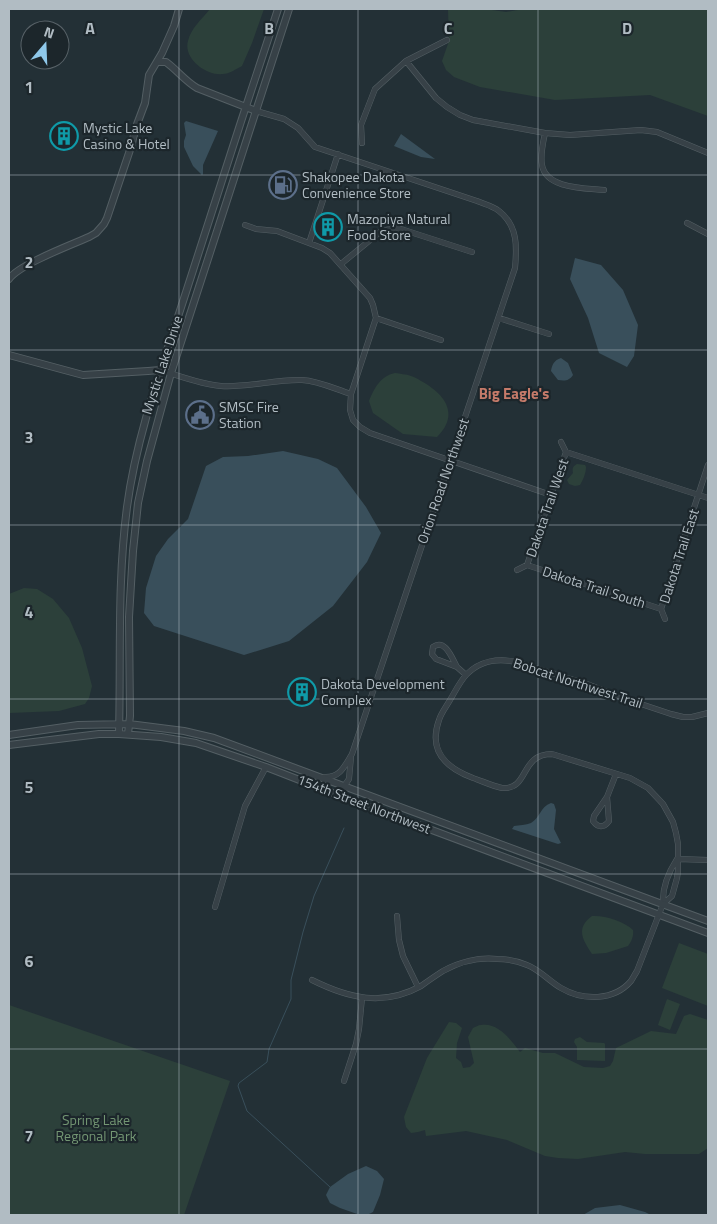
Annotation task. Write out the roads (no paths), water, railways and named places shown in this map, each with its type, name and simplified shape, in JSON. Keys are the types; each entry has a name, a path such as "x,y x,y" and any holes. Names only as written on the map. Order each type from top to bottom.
{"street":[{"path":"9,279 29,264 96,233 104,224 145,103 149,74 157,62 174,26 179,9"},
{"name":"Mystic Lake Drive","path":"119,734 120,592 127,508 144,421 278,9"},
{"name":"Mystic Lake Drive","path":"128,734 129,617 134,542 138,503 147,461 171,373 289,9"},
{"path":"362,143 361,125 375,89 406,61 447,40"},
{"path":"406,61 436,98 447,108 473,120 545,133 570,135 641,130 657,132 708,153"},
{"path":"157,62 166,62 188,83 197,88 284,120 298,128 315,146 338,154 309,243"},
{"path":"545,133 542,166 554,182 604,190"},
{"name":"Orion Road Northwest","path":"338,154 477,201 498,210 513,230 516,244 515,268 499,318 352,754 349,779 338,795"},
{"path":"687,223 708,234"},
{"path":"245,225 256,229 277,231 322,248 341,264 370,298 376,318 351,394 350,410 353,420 360,427 370,433 551,495"},
{"path":"341,264 380,232 397,228 472,252"},
{"path":"376,318 441,340"},
{"path":"499,318 549,334"},
{"path":"9,355 83,375 160,370 213,385 223,386 301,380 351,394"},
{"path":"561,442 566,452 708,498"},
{"name":"Dakota Trail West","path":"527,565 566,452"},
{"name":"Dakota Trail East","path":"665,619 661,609 708,465"},
{"path":"517,570 527,565"},
{"name":"Dakota Trail South","path":"527,565 661,609"},
{"path":"457,667 445,647 437,644 432,654 434,657 457,667 466,674"},
{"name":"Bobcat Northwest Trail","path":"312,980 329,989 362,998 389,997 418,987 444,970 456,965 471,960 487,958 513,960 527,965 539,971 560,988 580,996 589,998 602,997 614,993 631,981 637,971 663,904 672,896 677,878 678,844 676,833 673,822 663,804 648,788 639,782 552,754 543,754 531,762 519,782 505,788 498,787 455,770 448,765 441,756 436,738 440,718 466,674 477,666 496,660 516,662 683,717 708,713"},
{"name":"154th Street Northwest","path":"9,735 78,725 129,724 184,731 214,738 708,921"},
{"name":"154th Street Northwest","path":"9,745 100,734 161,737 196,743 708,933"},
{"name":"Orion Road Northwest","path":"318,776 332,777 337,774 343,769 352,754"},
{"path":"215,907 245,806 266,768"},
{"path":"607,798 609,821 604,826 599,827 593,821 594,816 607,798 616,774"},
{"path":"678,859 708,860"},
{"name":"Bobcat Northwest Trail","path":"663,904 662,893 671,869 678,859"},
{"path":"397,916 402,956 418,987"},
{"path":"344,1081 356,1044 362,998"}],"water":[{"path":"186,121 218,131 203,165 202,175 193,166 184,147 186,135 184,123"},
{"path":"401,134 435,159 421,157 394,146"},
{"path":"575,258 601,265 623,290 638,325 634,356 627,367 599,353 588,318 570,279"},
{"path":"561,358 568,363 573,375 567,380 558,380 551,371 554,363"},
{"path":"283,451 318,459 337,468 366,507 381,533 367,562 333,606 289,641 244,655 154,626 144,613 146,588 156,556 168,539 188,519 206,466 223,457"},
{"path":"551,803 554,804 556,810 554,829 561,843 558,844 512,829 514,826 531,823 544,807"},
{"path":"366,1166 377,1171 384,1179 373,1212 367,1215 360,1215 330,1203 326,1195 330,1187 348,1174"},
{"path":"620,1205 651,1215 583,1215 595,1208"}],"waterway":[{"path":"330,1187 247,1111 238,1086 239,1083 267,1062 269,1049 291,999 291,980 314,896 344,828"}],"place":[{"name":"Mystic Lake Casino & Hotel","path":"64,136"},
{"name":"Shakopee Dakota Convenience Store","path":"283,185"},
{"name":"Mazopiya Natural Food Store","path":"328,227"},
{"name":"SMSC Fire Station","path":"200,415"},
{"name":"Dakota Development Complex","path":"302,692"}],"district":[{"name":"Big Eagle's","path":"514,394"}],"park label":[{"name":"Spring Lake Regional Park","path":"96,1128"}]}
